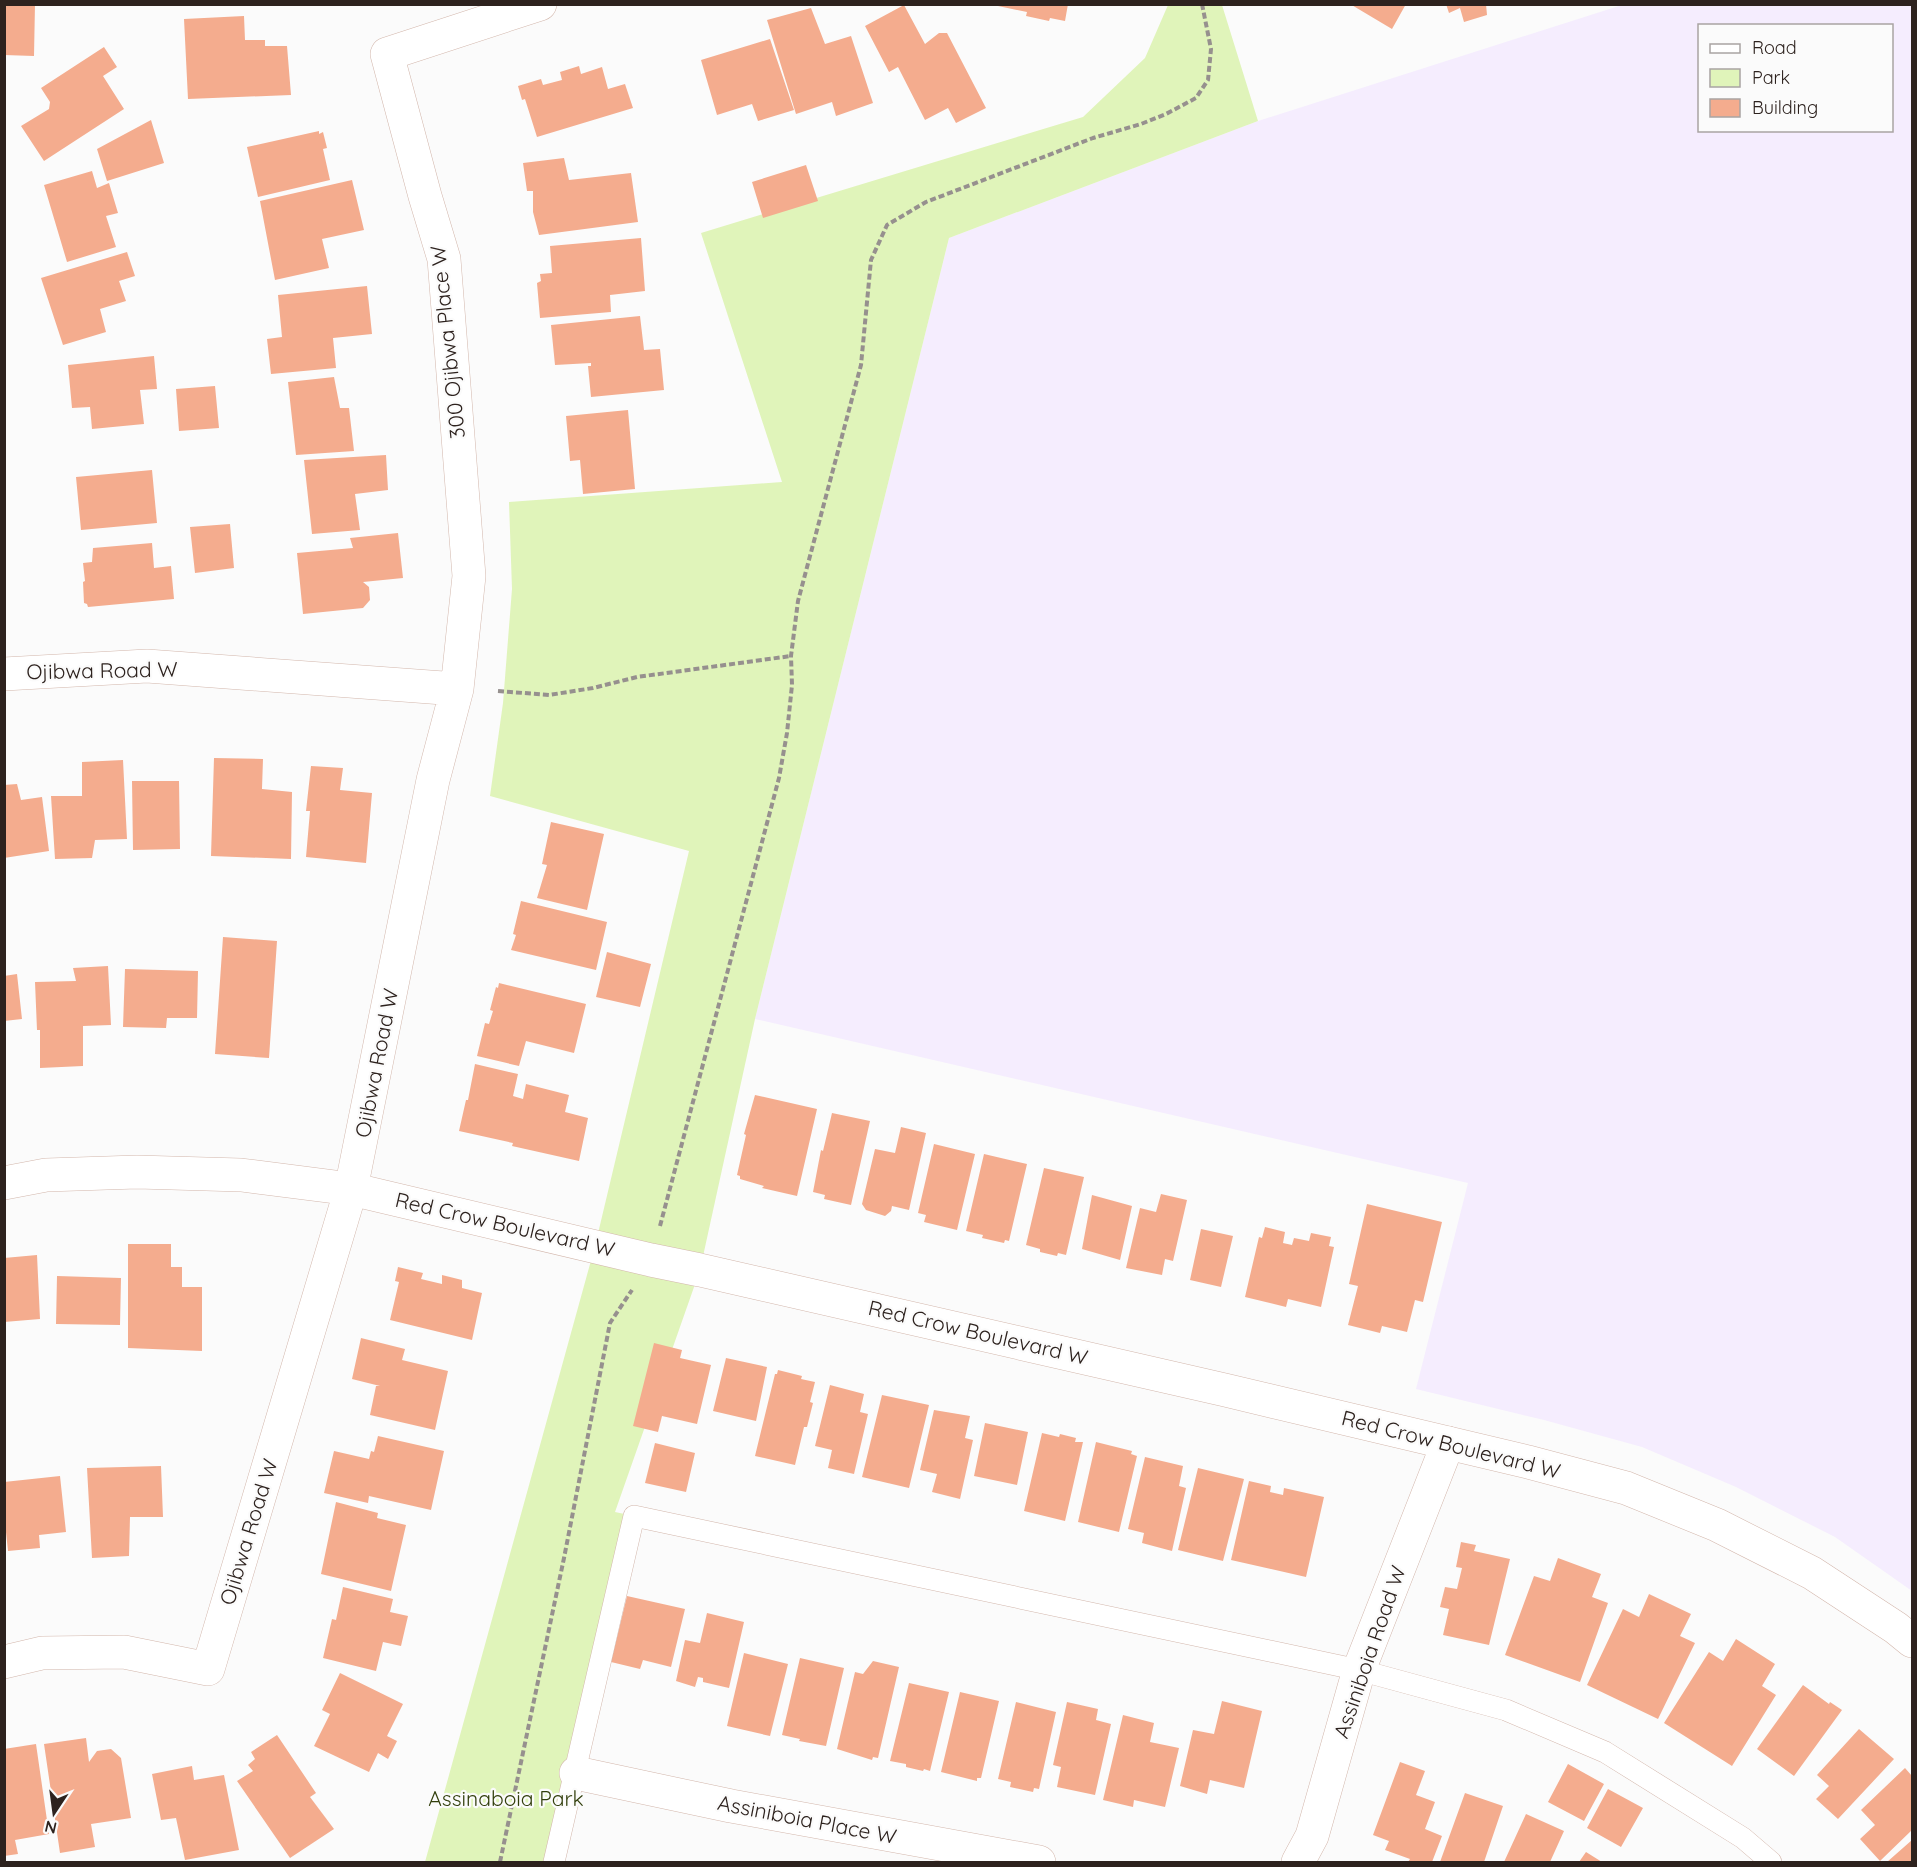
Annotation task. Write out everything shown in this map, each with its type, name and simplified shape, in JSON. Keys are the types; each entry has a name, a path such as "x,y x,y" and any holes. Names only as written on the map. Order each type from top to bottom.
{"street":[{"name":"300 Ojibwa Place W","path":"457,689 469,576 444,259 387,54 540,4"},
{"name":"Ojibwa Road W","path":"4,674 147,666 457,689 434,780 351,1189 208,1669 124,1652 42,1653 4,1662"},
{"name":"Red Crow Boulevard W","path":"4,1183 46,1175 137,1172 241,1175 351,1189 651,1260 1202,1384 1448,1443 1626,1488 1717,1525 1812,1573 1912,1641"},
{"name":"Assiniboia Road W","path":"1298,1863 1312,1836 1359,1670 1448,1443"},
{"name":"Assiniboia Place W","path":"576,1773 731,1806 1039,1863"}],"lane":[{"path":"554,1863 634,1516 1359,1670 1506,1710 1605,1752 1743,1838 1771,1863"}],"path":[{"path":"500,1863 564,1558 610,1323 651,1260 779,778 787,733 792,685 791,656 798,601 861,365 871,260 887,225 926,202 1093,138 1167,114 1196,98 1208,80 1211,49 1202,4"},
{"path":"498,691 549,695 637,677 791,656"}],"shaded area":[{"path":"1622,5 1912,5 1912,1591 1835,1537 1736,1487 1642,1447 1416,1389 1468,1183 755,1019 949,238 1258,121"}],"green space":[{"name":"Assinaboia Park","path":"1168,5 1222,5 1258,121 949,238 755,1019 700,1270 615,1512 634,1516 554,1862 425,1862 595,1246 689,851 490,796 503,703 512,589 509,502 782,482 701,233 1083,117 1145,58"}],"building":[{"path":"4,4 35,4 34,56 4,55"},
{"path":"998,4 1068,4 1065,21 1050,18 1049,21 1026,16 1027,12 998,6"},
{"path":"1350,4 1406,4 1392,29"},
{"path":"1446,4 1486,4 1487,15 1464,22 1460,8 1449,13"},
{"path":"904,5 925,44 939,33 947,33 986,108 956,123 948,108 925,120 898,67 889,72 865,26"},
{"path":"811,8 825,44 851,36 873,103 836,116 832,102 796,114 767,20"},
{"path":"244,16 245,40 265,40 265,46 287,46 291,95 188,99 184,19"},
{"path":"770,39 794,110 758,121 752,104 717,115 701,60"},
{"path":"104,47 117,67 103,76 124,109 44,161 21,126 49,109 50,102 41,88"},
{"path":"579,66 581,74 602,67 608,89 625,84 633,108 537,137 525,99 522,100 518,86 541,79 543,85 562,80 560,72"},
{"path":"151,120 164,163 107,181 97,149"},
{"path":"319,131 319,134 323,132 327,148 323,149 330,180 258,197 247,147"},
{"path":"564,158 569,180 631,173 638,222 539,235 533,212 533,191 527,191 523,163"},
{"path":"806,165 818,201 763,218 752,182"},
{"path":"92,171 97,188 109,183 118,213 106,216 116,247 67,262 44,185"},
{"path":"352,180 364,230 322,239 329,268 275,280 260,201"},
{"path":"641,238 645,291 610,295 611,312 540,318 537,283 541,281 540,274 552,273 550,246"},
{"path":"127,252 135,276 119,281 126,301 100,309 106,332 63,345 41,278"},
{"path":"367,286 372,334 333,338 336,368 271,374 267,339 282,337 278,295"},
{"path":"640,316 644,350 660,349 664,390 591,397 588,366 591,366 591,363 555,365 551,325"},
{"path":"154,356 157,389 140,390 144,424 92,429 90,407 72,408 68,365"},
{"path":"334,377 340,408 349,408 354,451 296,455 288,382"},
{"path":"215,386 219,428 179,431 176,389"},
{"path":"628,410 635,489 583,494 580,460 570,461 566,416"},
{"path":"386,455 388,490 355,494 360,530 312,534 304,460"},
{"path":"152,470 157,523 81,530 76,477"},
{"path":"230,524 234,568 195,573 190,527"},
{"path":"398,533 403,578 363,582 369,587 370,600 363,608 303,614 297,553 353,548 350,538"},
{"path":"152,543 154,568 171,566 174,599 88,607 84,603 83,563 92,562 93,548"},
{"path":"214,758 263,759 262,789 292,792 291,859 211,856"},
{"path":"123,760 127,839 95,840 92,858 55,859 51,796 82,796 82,762"},
{"path":"311,766 343,768 340,790 372,793 366,863 306,857 310,811 306,811"},
{"path":"132,781 179,781 180,849 133,850"},
{"path":"17,784 21,800 42,797 49,851 4,858 4,785"},
{"path":"551,822 604,834 587,910 537,898 547,865 542,864"},
{"path":"521,901 607,922 596,970 511,950 516,935 513,934"},
{"path":"223,937 277,941 269,1058 215,1054"},
{"path":"607,952 651,964 640,1007 596,997"},
{"path":"108,966 111,1025 83,1026 83,1066 40,1068 40,1030 37,1030 35,982 76,981 73,968"},
{"path":"125,969 198,971 197,1018 167,1018 166,1028 123,1027"},
{"path":"17,974 22,1019 4,1021 4,976"},
{"path":"499,983 586,1004 574,1053 526,1041 519,1066 477,1056 485,1023 489,1024 493,1011 490,1010"},
{"path":"475,1064 518,1074 513,1096 523,1099 526,1084 569,1095 565,1112 588,1118 579,1161 459,1131"},
{"path":"755,1095 817,1109 797,1196 762,1188 764,1186 740,1179 737,1175 746,1135 744,1134"},
{"path":"832,1113 870,1121 851,1205 824,1199 825,1195 813,1192 821,1150 823,1151"},
{"path":"901,1127 926,1133 909,1210 892,1206 891,1211 885,1216 866,1210 862,1204 875,1149 895,1153"},
{"path":"934,1144 975,1154 957,1230 924,1222 926,1215 918,1213"},
{"path":"984,1154 1027,1164 1009,1241 1005,1240 1004,1243 982,1238 983,1235 966,1231"},
{"path":"1044,1168 1084,1177 1066,1255 1058,1253 1057,1256 1040,1252 1040,1249 1026,1245"},
{"path":"1161,1194 1187,1200 1173,1261 1165,1259 1162,1275 1126,1268 1140,1208 1156,1212"},
{"path":"1092,1195 1132,1206 1120,1260 1082,1249"},
{"path":"1367,1204 1442,1222 1423,1302 1415,1300 1407,1332 1382,1326 1380,1333 1348,1325 1358,1286 1349,1284"},
{"path":"1265,1227 1285,1232 1283,1243 1292,1245 1294,1238 1309,1241 1311,1233 1331,1237 1329,1246 1334,1247 1321,1307 1288,1299 1286,1307 1245,1297 1259,1237 1262,1238"},
{"path":"1201,1229 1233,1236 1221,1287 1190,1280"},
{"path":"128,1244 171,1244 171,1267 182,1267 182,1287 202,1287 202,1351 128,1348"},
{"path":"37,1255 40,1319 4,1322 4,1258"},
{"path":"398,1267 423,1273 421,1279 442,1284 442,1275 462,1280 462,1288 482,1293 472,1340 390,1320 399,1282 395,1281"},
{"path":"57,1276 121,1278 120,1325 56,1324"},
{"path":"361,1338 405,1349 402,1360 448,1371 435,1430 370,1415 376,1386 380,1386 352,1379"},
{"path":"654,1343 682,1350 680,1358 711,1365 697,1424 662,1416 658,1432 633,1426"},
{"path":"726,1358 767,1367 756,1421 713,1411"},
{"path":"778,1370 815,1382 810,1402 813,1403 807,1427 804,1427 795,1465 755,1456 775,1374"},
{"path":"830,1385 864,1394 860,1412 868,1414 854,1474 828,1468 832,1450 815,1446"},
{"path":"882,1395 929,1405 909,1488 862,1477"},
{"path":"934,1410 970,1416 965,1438 973,1440 960,1499 932,1492 937,1474 920,1470"},
{"path":"985,1423 1028,1432 1017,1485 974,1476"},
{"path":"1042,1433 1059,1437 1060,1434 1076,1438 1075,1442 1083,1442 1065,1521 1024,1511"},
{"path":"378,1436 444,1451 431,1510 369,1496 368,1503 324,1493 334,1451 369,1459 371,1451 374,1452"},
{"path":"1096,1442 1132,1451 1131,1454 1137,1456 1119,1532 1078,1522"},
{"path":"655,1443 695,1453 686,1492 645,1483"},
{"path":"1145,1457 1183,1466 1179,1486 1186,1488 1172,1551 1142,1543 1144,1533 1128,1529"},
{"path":"161,1466 163,1517 130,1517 129,1556 92,1558 87,1468"},
{"path":"1198,1468 1244,1479 1223,1561 1178,1550"},
{"path":"60,1476 66,1532 39,1535 40,1548 8,1551 4,1482"},
{"path":"1249,1481 1271,1486 1270,1492 1283,1495 1284,1488 1324,1497 1306,1577 1231,1560"},
{"path":"336,1502 378,1513 377,1518 406,1525 391,1591 321,1574"},
{"path":"1461,1542 1476,1545 1474,1551 1510,1559 1489,1645 1443,1635 1449,1609 1440,1607 1445,1587 1457,1589 1462,1568 1456,1567"},
{"path":"1558,1558 1601,1574 1592,1597 1608,1603 1580,1682 1505,1655 1534,1576 1550,1581"},
{"path":"343,1587 393,1599 390,1612 408,1616 401,1646 383,1642 376,1671 323,1658 332,1619 336,1620"},
{"path":"1649,1594 1691,1614 1680,1636 1695,1643 1658,1719 1587,1685 1623,1609 1639,1617"},
{"path":"627,1596 685,1609 671,1667 643,1660 640,1669 611,1662"},
{"path":"707,1613 744,1622 729,1688 703,1682 703,1678 698,1677 695,1687 676,1681 685,1640 700,1643"},
{"path":"1736,1639 1775,1664 1762,1686 1776,1695 1732,1766 1664,1723 1709,1652 1723,1661"},
{"path":"744,1653 788,1664 770,1736 727,1726"},
{"path":"800,1658 844,1668 826,1746 782,1735"},
{"path":"873,1661 899,1667 878,1758 873,1757 872,1760 837,1749 855,1672 863,1674"},
{"path":"340,1673 403,1704 387,1736 397,1741 388,1759 378,1753 369,1772 314,1746 330,1714 322,1710"},
{"path":"909,1683 949,1692 930,1771 906,1767 906,1764 890,1761"},
{"path":"1803,1685 1829,1704 1830,1702 1842,1710 1794,1776 1757,1749"},
{"path":"960,1692 999,1701 981,1778 977,1778 977,1781 941,1772"},
{"path":"1222,1701 1262,1711 1244,1788 1210,1780 1207,1794 1180,1786 1193,1730 1214,1734"},
{"path":"1016,1702 1056,1712 1039,1789 1034,1788 1033,1792 1010,1787 1011,1782 998,1779"},
{"path":"1067,1702 1098,1709 1096,1720 1111,1724 1095,1795 1057,1787 1061,1767 1053,1765"},
{"path":"1123,1715 1154,1723 1150,1742 1179,1748 1165,1807 1134,1800 1133,1807 1103,1800"},
{"path":"1859,1729 1894,1759 1838,1819 1816,1799 1829,1786 1817,1775"},
{"path":"277,1735 316,1793 310,1797 334,1829 290,1858 237,1781 253,1771 248,1765 255,1759 251,1752"},
{"path":"86,1738 89,1762 97,1751 111,1749 121,1758 131,1818 91,1824 95,1847 60,1853 44,1744"},
{"path":"36,1744 49,1834 15,1840 18,1854 4,1856 4,1749"},
{"path":"1400,1762 1425,1771 1416,1795 1435,1802 1425,1829 1442,1836 1432,1862 1408,1862 1410,1859 1385,1850 1389,1841 1373,1835"},
{"path":"1568,1764 1604,1784 1584,1821 1548,1802"},
{"path":"192,1766 194,1780 224,1775 239,1850 185,1860 176,1818 161,1820 152,1774"},
{"path":"1905,1768 1912,1776 1912,1830 1880,1861 1860,1839 1875,1825 1861,1810"},
{"path":"1608,1789 1643,1808 1621,1847 1587,1828"},
{"path":"1465,1793 1503,1806 1484,1862 1440,1862"},
{"path":"1526,1814 1564,1831 1550,1862 1504,1862"},
{"path":"1912,1840 1912,1862 1887,1862"},
{"path":"1586,1852 1602,1862 1579,1862"}]}
